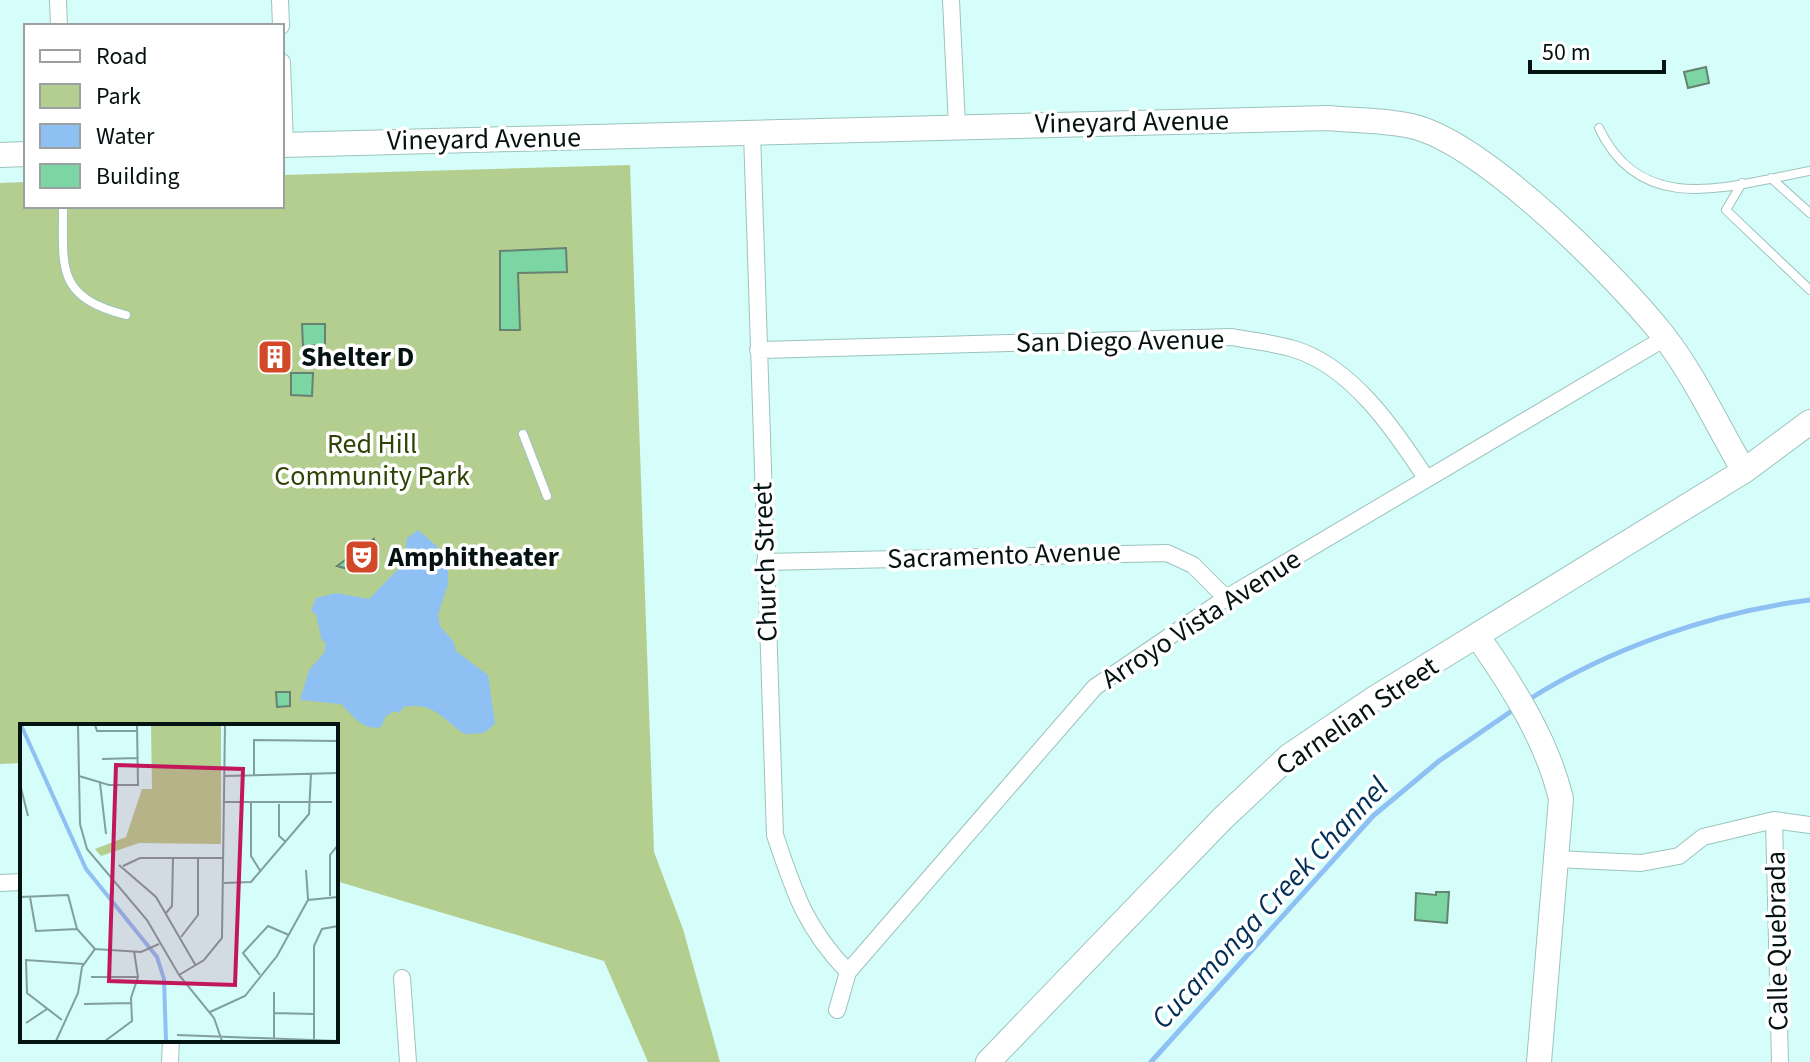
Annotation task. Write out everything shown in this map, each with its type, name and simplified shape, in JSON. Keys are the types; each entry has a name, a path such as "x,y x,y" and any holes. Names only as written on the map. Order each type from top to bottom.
{"street":[{"path":"58,0 59,24"},
{"path":"280,0 281,24"},
{"path":"951,0 957,126"},
{"name":"Vineyard Avenue","path":"284,145 1328,118 1419,128 1460,149 1499,176 1607,271 1665,338 1744,471"},
{"name":"Church Street","path":"752,133 775,835 798,904 820,943 848,972"},
{"path":"0,155 24,154"},
{"name":"San Diego Avenue","path":"758,350 1232,337 1296,350 1349,381 1390,422 1426,478"},
{"name":"Arroyo Vista Avenue","path":"837,1010 848,972 1095,687 1226,598 1665,338"},
{"path":"1744,471 1810,422"},
{"name":"Carnelian Street","path":"988,1062 1222,819 1289,756 1375,698 1744,471"},
{"name":"Sacramento Avenue","path":"765,562 1167,553 1193,565 1226,598"},
{"path":"1478,637 1501,670 1552,761 1561,799 1539,1062"},
{"path":"1556,859 1641,863 1679,856 1703,837 1774,820 1810,825"},
{"name":"Calle Quebrada","path":"1774,820 1780,1062"},
{"path":"0,883 20,882"},
{"path":"402,978 408,1062"},
{"path":"170,1062 171,1042"}],"lane":[{"path":"1599,128 1610,152 1639,178 1676,190 1810,171"},
{"path":"1771,178 1810,213"},
{"path":"1742,183 1726,210 1810,290"},
{"path":"63,208 63,262 74,290 95,307 126,315"},
{"path":"523,434 547,496"}],"green space":[{"name":"Red Hill Community Park","path":"630,165 654,852 683,929 720,1062 648,1062 604,961 338,882 338,724 20,724 20,763 0,764 0,183 24,182 24,208 284,208 284,175"}],"water":[{"path":"418,530 448,556 448,584 438,615 440,626 453,641 456,651 488,675 495,724 484,733 465,734 438,713 424,707 403,707 400,713 394,711 386,716 381,727 374,728 359,722 341,704 300,700 309,670 324,653 326,642 322,641 316,614 311,611 316,598 336,593 369,599 403,564 407,538"}],"building":[{"path":"1706,67 1709,83 1688,88 1684,72"},
{"path":"566,248 567,272 518,273 520,330 500,330 500,251"},
{"path":"302,324 325,324 325,345 303,346"},
{"name":"Shelter D","path":"264,345 286,345 286,368 264,368"},
{"path":"291,373 313,373 312,396 291,395"},
{"name":"Amphitheater","path":"374,539 374,558 355,571 337,566"},
{"path":"276,692 290,692 290,706 277,707"},
{"path":"1436,892 1449,892 1447,923 1415,920 1416,893 1436,895"}],"waterway":[{"name":"Cucamonga Creek Channel","path":"1528,700 1593,664 1664,635 1737,613 1810,600"},
{"name":"Cucamonga Creek Channel","path":"1151,1062 1373,816 1439,761 1516,708"}],"place":[{"name":"Shelter D","path":"275,357"},
{"name":"Amphitheater","path":"362,557"}]}
